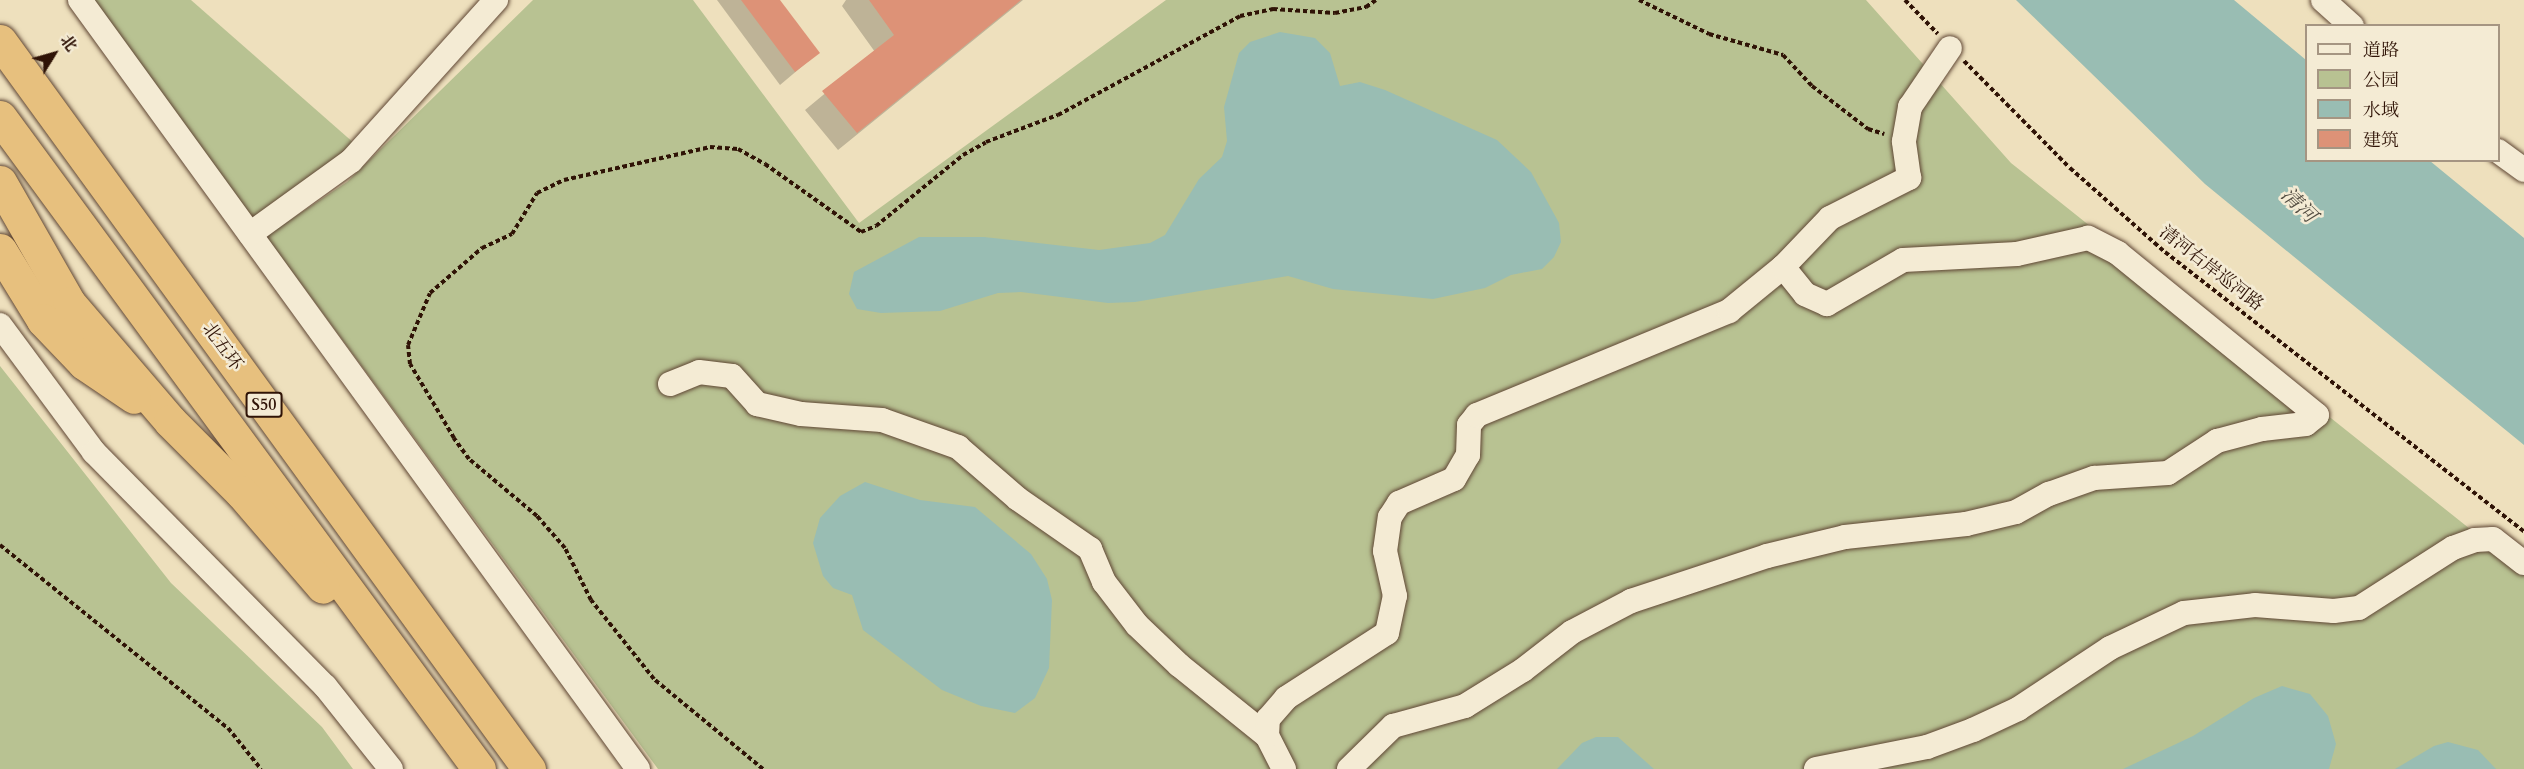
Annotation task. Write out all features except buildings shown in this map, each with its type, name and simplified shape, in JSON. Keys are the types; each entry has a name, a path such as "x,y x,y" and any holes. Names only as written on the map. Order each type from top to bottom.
{"highway":[{"path":"0,25 43,102"},
{"name":"北五环","path":"0,41 529,769"},
{"name":"S50","path":"0,117 474,762"},
{"path":"0,182 69,303 170,420 241,492 474,762"},
{"path":"0,250 43,320 84,363 170,420"}],"street":[{"path":"80,0 638,769"},
{"path":"2323,0 2350,24"},
{"path":"250,234 351,161 493,1"},
{"path":"1267,736 1268,719 1286,698 1387,633 1395,596 1385,550 1390,517 1399,503 1454,479 1468,454 1469,425 1477,415 1729,311 1783,267 1830,218 1909,178 1905,141 1910,107 1950,48"},
{"path":"2500,151 2524,170"},
{"path":"1349,769 1393,726 1465,706 1523,670 1572,632 1631,602 1767,556 1845,537 1966,524 2016,512 2049,494 2094,478 2168,473 2217,441 2262,429 2306,424 2317,415 2118,253 2088,238 2017,254 1903,260 1827,304 1805,294 1783,267"},
{"path":"0,325 94,452 325,686 391,769"},
{"path":"670,384 699,372 732,376 757,404 801,414 882,420 958,447 1018,499 1090,549 1104,582 1137,625 1179,665 1267,736 1284,769"},
{"path":"1816,769 1927,747 1973,730 2018,709 2110,648 2184,613 2255,605 2334,612 2359,608 2453,548 2475,540 2493,539 2524,563"}],"path":[{"path":"763,769 720,729 654,679 591,600 566,548 537,516 469,459 454,438 410,364 408,345 430,293 482,248 512,234 537,193 564,180 710,147 738,149 765,164 861,232 876,226 963,155 986,142 1058,115 1240,16 1273,9 1335,13 1366,7 1376,0"},
{"path":"1639,0 1709,34 1783,55 1812,86 1868,129 1905,141"},
{"name":"清河右岸巡河路","path":"1905,0 2070,168 2165,252 2524,531"},
{"path":"0,545 228,728 261,769"}],"green space":[{"path":"93,0 191,0 355,144 258,220 248,220"},
{"path":"533,0 693,0 859,223 1166,0 1866,0 2011,163 2524,572 2524,769 658,769 266,236 347,182"},
{"path":"0,366 171,583 322,727 353,769 0,769"}],"water":[{"name":"清河","path":"2016,0 2234,0 2305,59 2305,162 2431,162 2524,238 2524,445 2205,184"},
{"path":"1280,32 1315,38 1330,53 1340,86 1360,82 1385,90 1497,140 1531,172 1559,223 1561,242 1554,257 1542,269 1511,275 1485,288 1433,299 1333,289 1288,276 1135,302 1108,303 1021,292 998,293 940,311 881,313 857,309 849,294 854,272 919,237 984,237 1099,250 1150,243 1165,235 1199,179 1222,157 1227,141 1224,107 1239,53 1250,42"},
{"path":"865,482 920,500 975,507 1031,554 1047,579 1052,600 1049,668 1035,698 1015,713 981,706 942,690 863,630 852,595 833,588 823,576 813,543 820,518 840,496"},
{"path":"2282,686 2310,694 2328,716 2336,744 2329,769 2123,769 2193,736 2254,698"},
{"path":"1596,737 1618,737 1654,769 1557,769 1582,743"},
{"path":"2448,742 2478,750 2496,769 2395,769 2434,746"}]}
